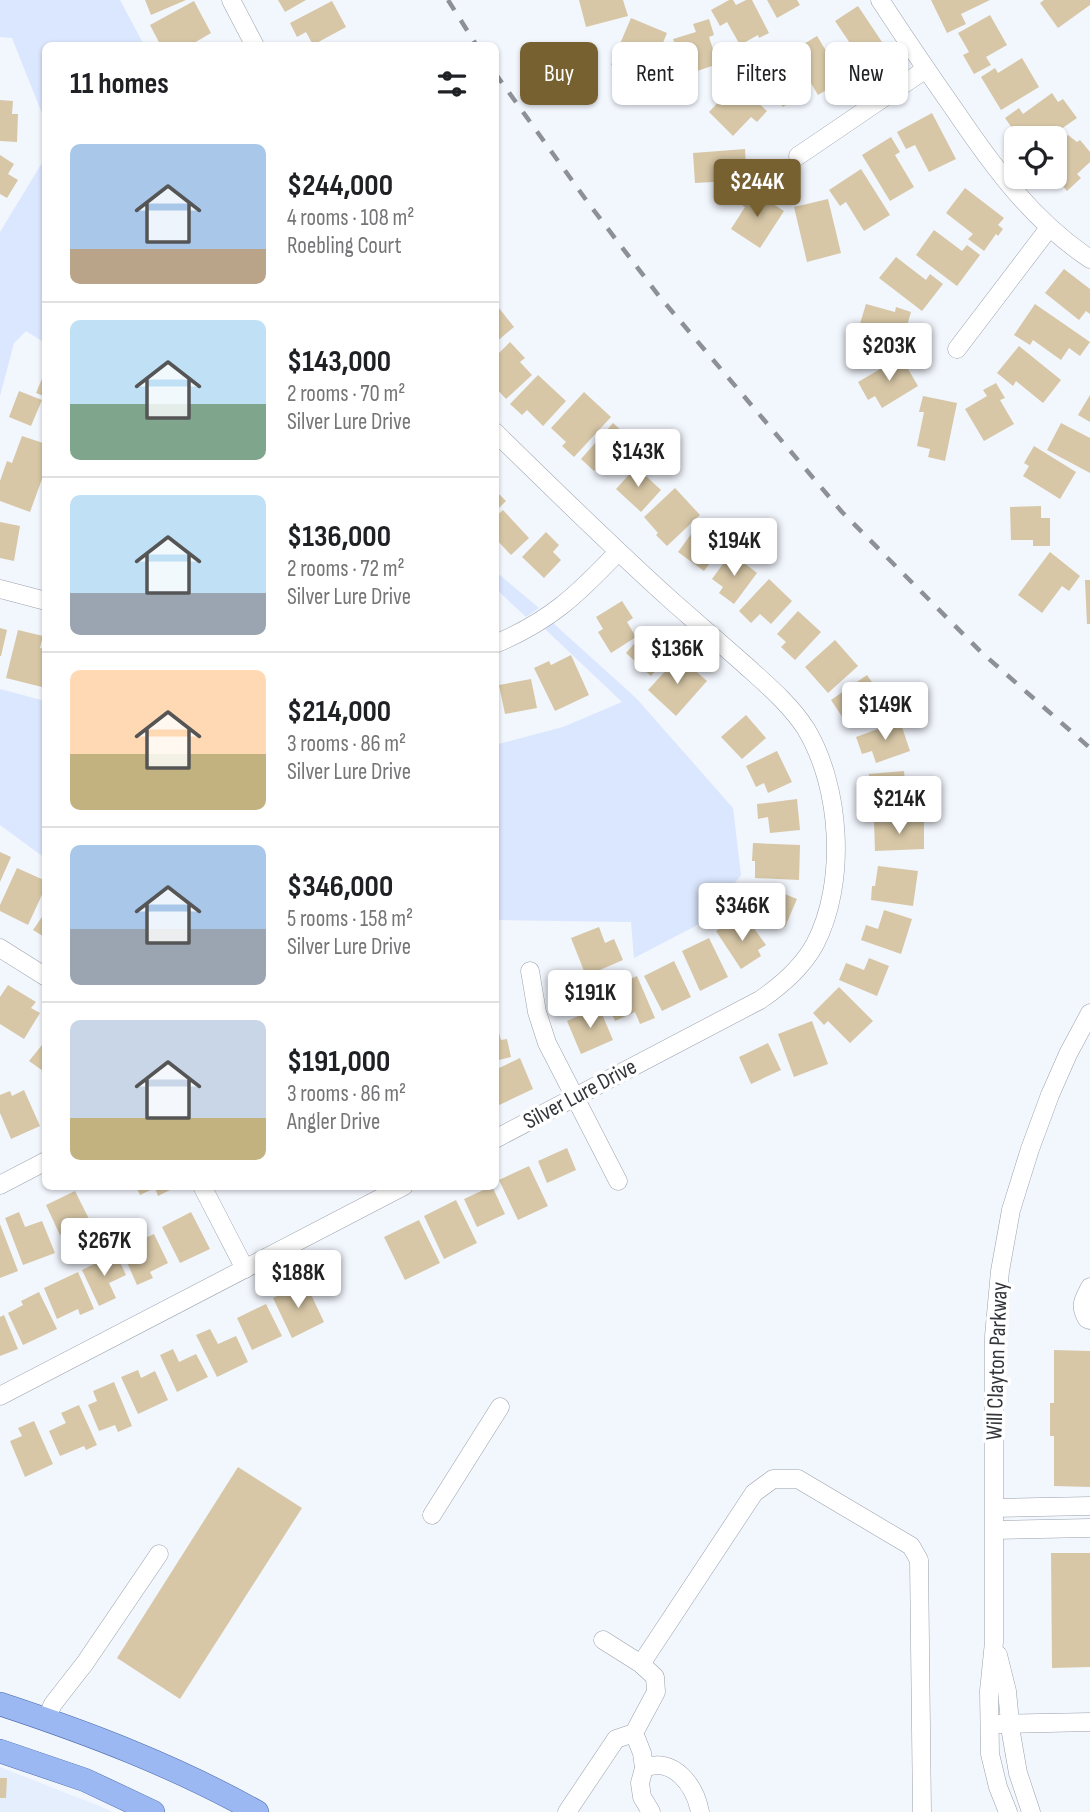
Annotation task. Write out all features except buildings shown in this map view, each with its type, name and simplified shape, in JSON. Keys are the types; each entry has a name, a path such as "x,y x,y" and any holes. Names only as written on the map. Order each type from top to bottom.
{"main road":[{"path":"0,1704 149,1759 257,1812"},
{"path":"0,1751 85,1780 153,1812"}],"street":[{"path":"231,0 253,42"},
{"path":"880,0 998,171 1049,228 1090,259"},
{"path":"798,156 926,69"},
{"path":"957,349 1049,228"},
{"name":"Silver Lure Drive","path":"499,436 618,552 791,709 806,729 826,775 836,848 831,899 824,924 815,946 801,966 783,984 760,1000 499,1137"},
{"path":"499,642 559,609 618,552"},
{"path":"0,589 42,596"},
{"path":"0,948 42,974"},
{"path":"530,971 537,1012 547,1043 618,1181"},
{"name":"Will Clayton Parkway","path":"1007,1812 990,1754 989,1691 994,1642 994,1336 1000,1271 1011,1210 1030,1149 1068,1054 1090,1013"},
{"path":"0,1185 42,1163"},
{"path":"204,1190 246,1269"},
{"path":"0,1396 396,1190"},
{"path":"1090,1287 1082,1303 1082,1310 1090,1320"},
{"path":"432,1515 500,1407"},
{"path":"641,1664 754,1493 773,1479 798,1479 911,1546 919,1560 922,1812"},
{"path":"995,1508 1090,1506"},
{"path":"995,1530 1090,1528"},
{"path":"46,1719 53,1704 85,1663 159,1554"},
{"path":"567,1812 616,1739 634,1733 656,1692 655,1677 641,1664 603,1640"},
{"name":"Will Clayton Parkway","path":"994,1642 1007,1690 1017,1773 1031,1812"},
{"path":"990,1724 1090,1722"},
{"path":"634,1733 642,1753 644,1768 640,1783 642,1797 650,1812"},
{"path":"644,1768 653,1764 675,1769 697,1798 700,1812"}],"shaded area":[{"path":"0,0 120,0 142,42 42,42 42,113 12,38 0,37"},
{"path":"42,163 42,341 26,331 14,343 0,396 0,232"},
{"path":"499,574 539,608 526,617 499,592"},
{"path":"553,623 636,698 733,808 741,875 705,921 634,958 631,922 499,920 499,744 563,727 622,702 545,629"},
{"path":"0,689 42,700 42,856 0,825"},
{"path":"0,1767 104,1808 112,1812 0,1812"}],"railway":[{"path":"448,0 474,42"},
{"path":"499,79 659,296 842,512 981,652 1090,748"}]}
